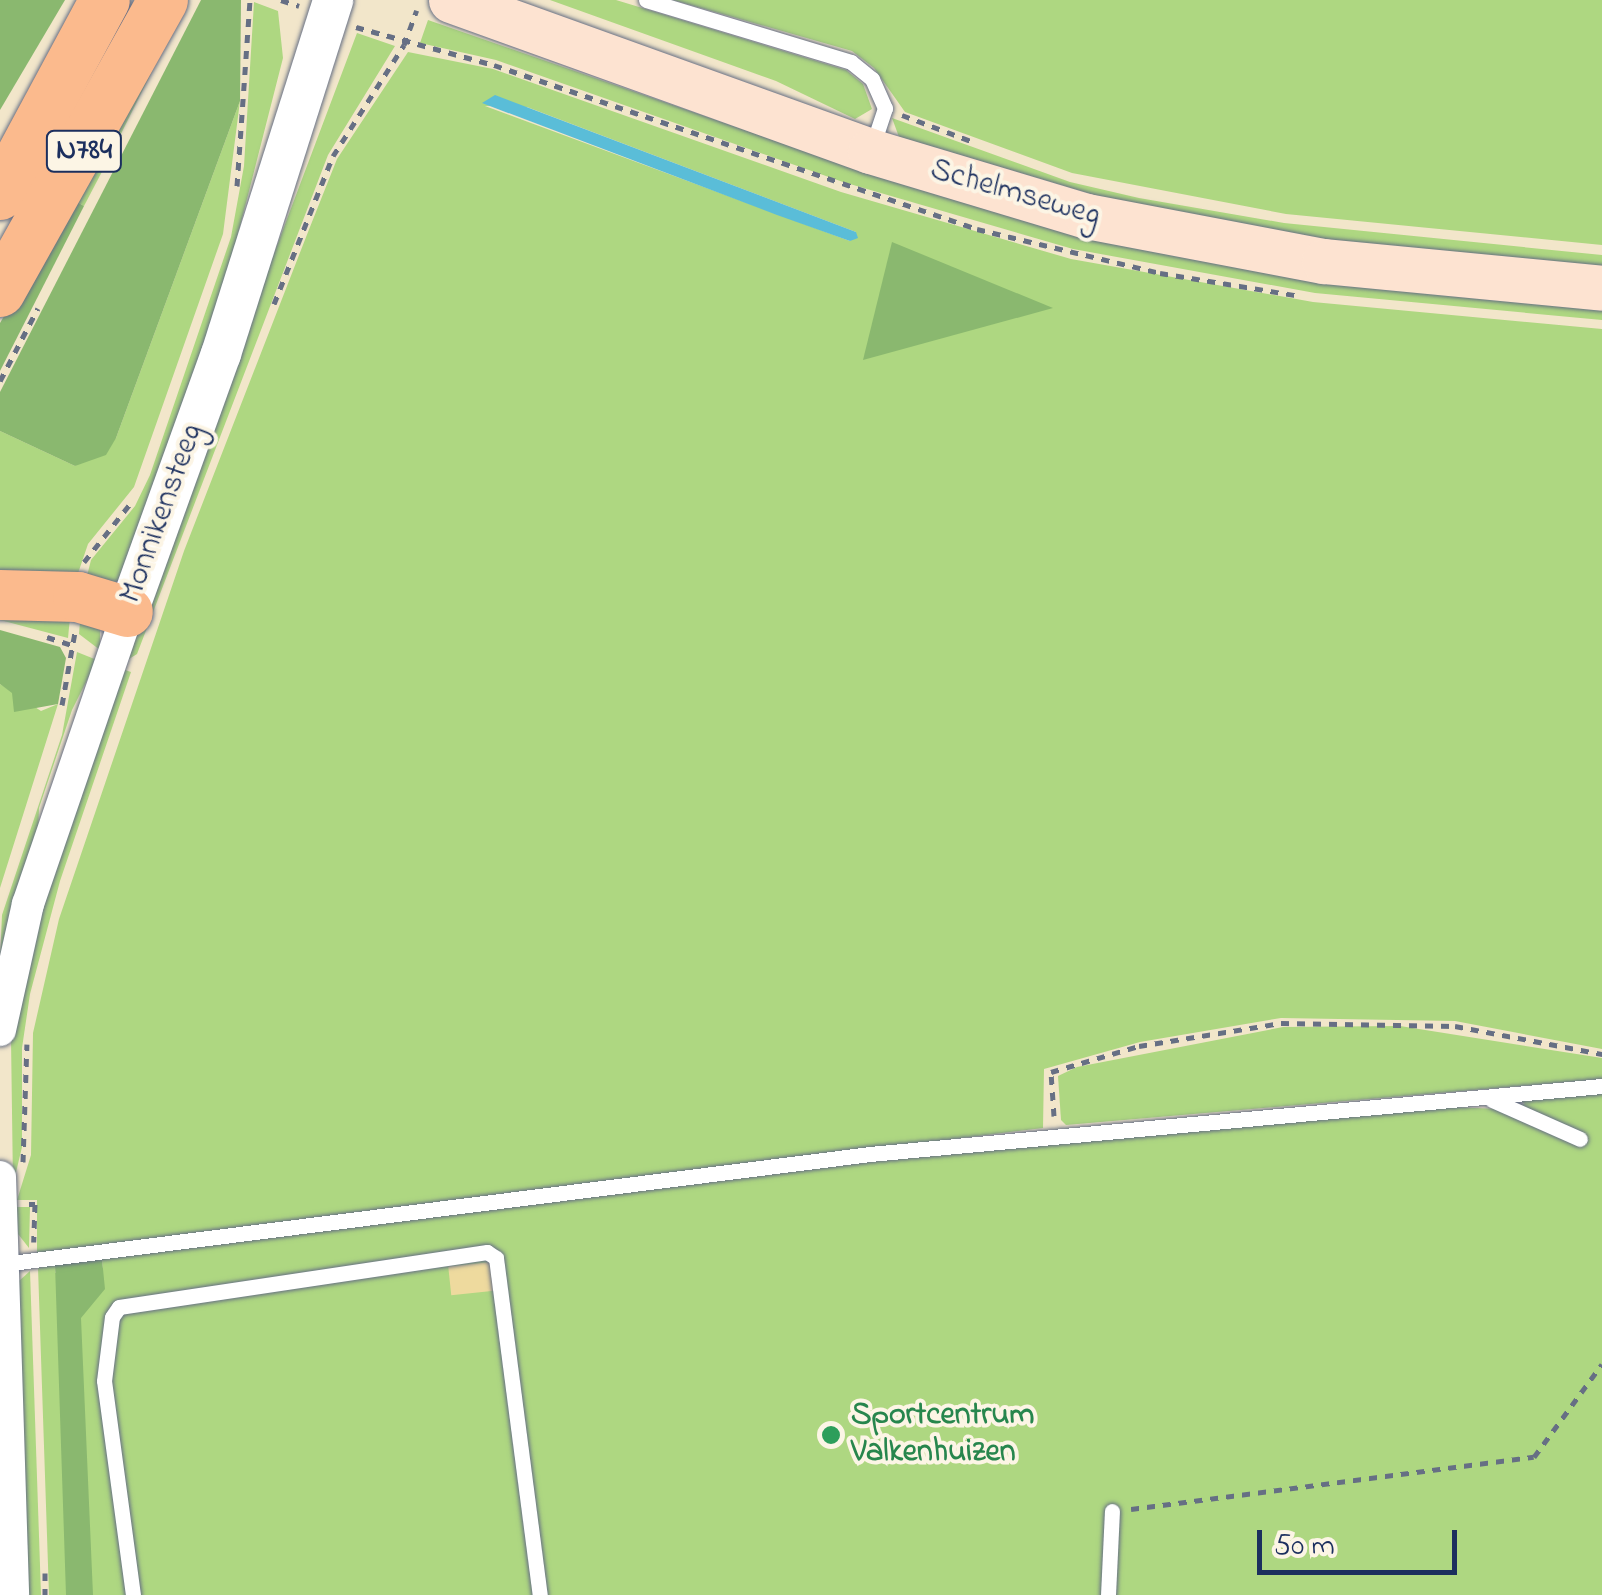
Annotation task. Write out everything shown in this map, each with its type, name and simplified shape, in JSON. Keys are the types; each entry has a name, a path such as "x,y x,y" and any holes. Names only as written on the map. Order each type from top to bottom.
{"main road":[{"name":"N784","path":"0,195 104,0"},
{"name":"Schelmseweg","path":"451,0 870,151 1011,196 1164,235 1324,262 1602,288"},
{"name":"N784","path":"0,292 162,3"},
{"path":"0,595 78,598 128,612"}],"street":[{"name":"Monnikensteeg","path":"14,1030 28,904 221,354 333,0"},
{"path":"10,1173 1,1263 13,1595"}],"lane":[{"path":"646,0 851,62 872,79 885,108 870,151"},
{"path":"1,1263 1055,1134 1602,1086"},
{"path":"1488,1099 1580,1139"},
{"path":"133,1595 104,1381 112,1317 119,1308 488,1252 496,1258 540,1595"},
{"path":"1108,1595 1112,1512"}],"path":[{"path":"234,205 250,0"},
{"path":"272,309 333,156 404,45 420,0"},
{"name":"Schelmseweg","path":"885,108 977,144"},
{"path":"60,717 86,558 139,488"},
{"path":"1055,1134 1051,1072 1232,1030 1400,1022 1602,1054"},
{"path":"10,1173 14,1030"},
{"path":"1112,1512 1534,1457 1602,1364"}],"green space":[{"path":"0,0 65,0 0,110"},
{"path":"201,0 241,0 240,101 116,438 106,455 75,466 0,431 0,392"},
{"path":"550,0 616,0 846,70 863,84 872,109 855,119 776,81"},
{"path":"673,0 1602,0 1602,245 1286,214 1072,173 905,112 874,68 852,51"},
{"path":"254,2 278,11 283,58 225,285 118,581 84,588 91,560 135,506 150,475 231,237 244,166"},
{"path":"181,13 106,164 84,206 73,200"},
{"path":"428,20 848,166 1602,301 1602,320 1315,293 1073,249 843,182 496,60 420,43"},
{"path":"357,33 395,46 328,155 137,654 129,659 150,583"},
{"path":"408,52 493,69 841,192 1071,259 1313,302 1602,329 1602,1049 1455,1021 1281,1018 1140,1042 1044,1069 1043,1128 37,1253 37,1200 17,1200 31,1155 33,1033 59,919 184,551 337,159","holes":["485,106 527,107 856,232 850,241"]},
{"path":"240,101 223,234 134,487 88,544 73,588 0,584 0,431 75,466 116,438"},
{"path":"892,118 1070,182 1139,198 1284,223 1602,255 1602,273 1206,228 899,137"},
{"path":"73,200 84,206 0,371 0,323"},
{"path":"892,242 1053,308 863,360"},
{"path":"71,607 68,638 0,620"},
{"path":"81,609 100,625 100,650 79,634"},
{"path":"0,630 60,647 66,658 58,704 14,712 12,693 0,684"},
{"path":"77,652 97,660 72,710 39,808 38,835 0,961 2,915 62,735"},
{"path":"122,669 131,672 60,881 30,994 22,1048 22,1147 13,1185 11,1039 30,940"},
{"path":"0,684 41,711 58,704 0,888"},
{"path":"1400,1026 1602,1058 1602,1079 1066,1125 1061,1120 1058,1076 1077,1067 1283,1027"},
{"name":"Sportcentrum Valkenhuizen","path":"1602,1091 1602,1595 49,1595 38,1268 55,1265 55,1273 103,1268 102,1259 871,1162 1447,1107 1501,1109 1525,1104 1519,1100"},
{"path":"16,1207 30,1207 29,1248 18,1234"},
{"path":"102,1259 105,1289 81,1318 93,1595 66,1595 55,1265"},
{"path":"30,1271 41,1595 27,1595 19,1281"}],"sand":[{"path":"491,1262 494,1291 451,1295 448,1266"}],"water":[{"path":"495,95 856,232 858,238 850,241 777,215 482,103"}],"place":[{"name":"Sportcentrum Valkenhuizen","path":"831,1435"}]}
